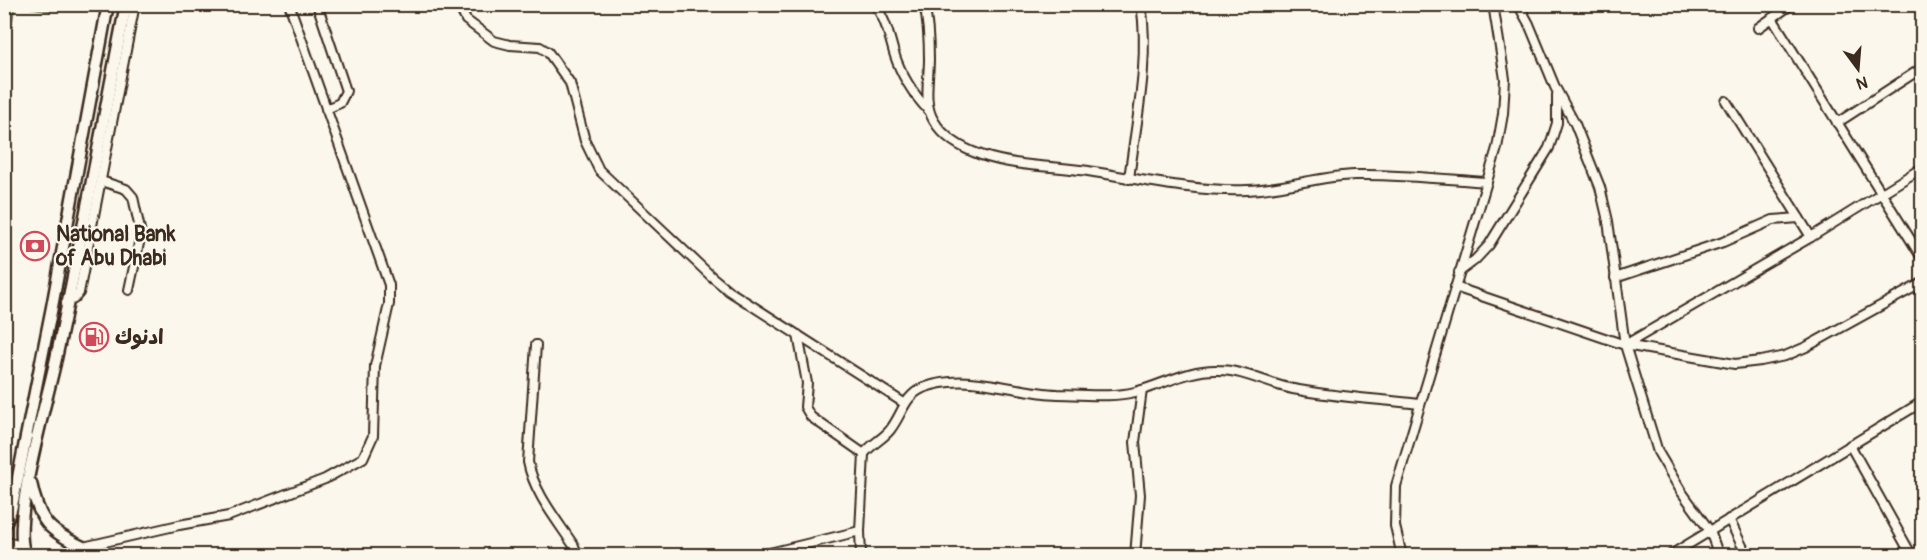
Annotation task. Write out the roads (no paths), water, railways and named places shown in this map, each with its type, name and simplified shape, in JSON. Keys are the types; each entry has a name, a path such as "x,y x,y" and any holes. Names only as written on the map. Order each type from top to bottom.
{"highway":[{"path":"4,526 17,482 52,307 108,4"},
{"path":"28,554 22,544 22,525 29,477 58,352 126,4"},
{"path":"29,477 35,502 47,525 63,537 83,547 72,555"},
{"path":"4,502 17,482"},
{"path":"4,542 18,546 28,554"}],"street":[{"path":"66,303 79,293 135,4"},
{"path":"46,555 59,555 83,547 179,525 230,516 325,479 363,458 368,452 374,429 375,360 390,291 289,4"},
{"path":"317,4 346,91 340,104 327,109"},
{"path":"458,4 466,20 494,41 540,48 548,52 570,83 588,151 605,178 720,284 904,403"},
{"path":"874,4 883,17 905,78 920,101 930,111"},
{"path":"924,4 928,27 930,111 936,124 948,137 981,155 1179,186 1245,190 1290,186 1354,175 1487,182"},
{"path":"1129,179 1142,67 1141,4"},
{"path":"1402,555 1395,526 1396,486 1497,148 1505,97 1505,79 1493,4"},
{"path":"1518,4 1529,24 1555,87 1584,144 1603,198 1625,345 1658,452 1676,484 1710,531 1719,555"},
{"path":"1758,27 1792,4"},
{"path":"1772,18 1922,257"},
{"path":"1838,123 1923,68"},
{"path":"1459,272 1489,245 1549,148 1555,132 1558,113 1555,87"},
{"path":"1726,101 1811,237"},
{"path":"1625,345 1811,237 1923,168"},
{"path":"101,181 126,189 133,197 141,234 129,290"},
{"path":"1615,278 1723,242 1773,220 1799,218"},
{"path":"1455,287 1625,345 1735,364 1785,356 1806,347 1923,283"},
{"path":"798,335 807,382 805,404 808,414 864,454"},
{"path":"536,345 529,468 536,486 578,555"},
{"path":"861,555 864,454 890,431 904,403 922,388 951,382 986,384 1027,392 1121,394 1142,390 1180,376 1217,370 1240,373 1295,389 1419,404"},
{"path":"1135,555 1140,495 1135,442 1142,390"},
{"path":"1669,555 1923,402"},
{"path":"1850,445 1912,555"},
{"path":"1730,519 1747,555"},
{"path":"757,555 860,531"}],"place":[{"name":"National Bank of Abu Dhabi","path":"35,246"},
{"name":"ادنوك","path":"94,337"}]}
